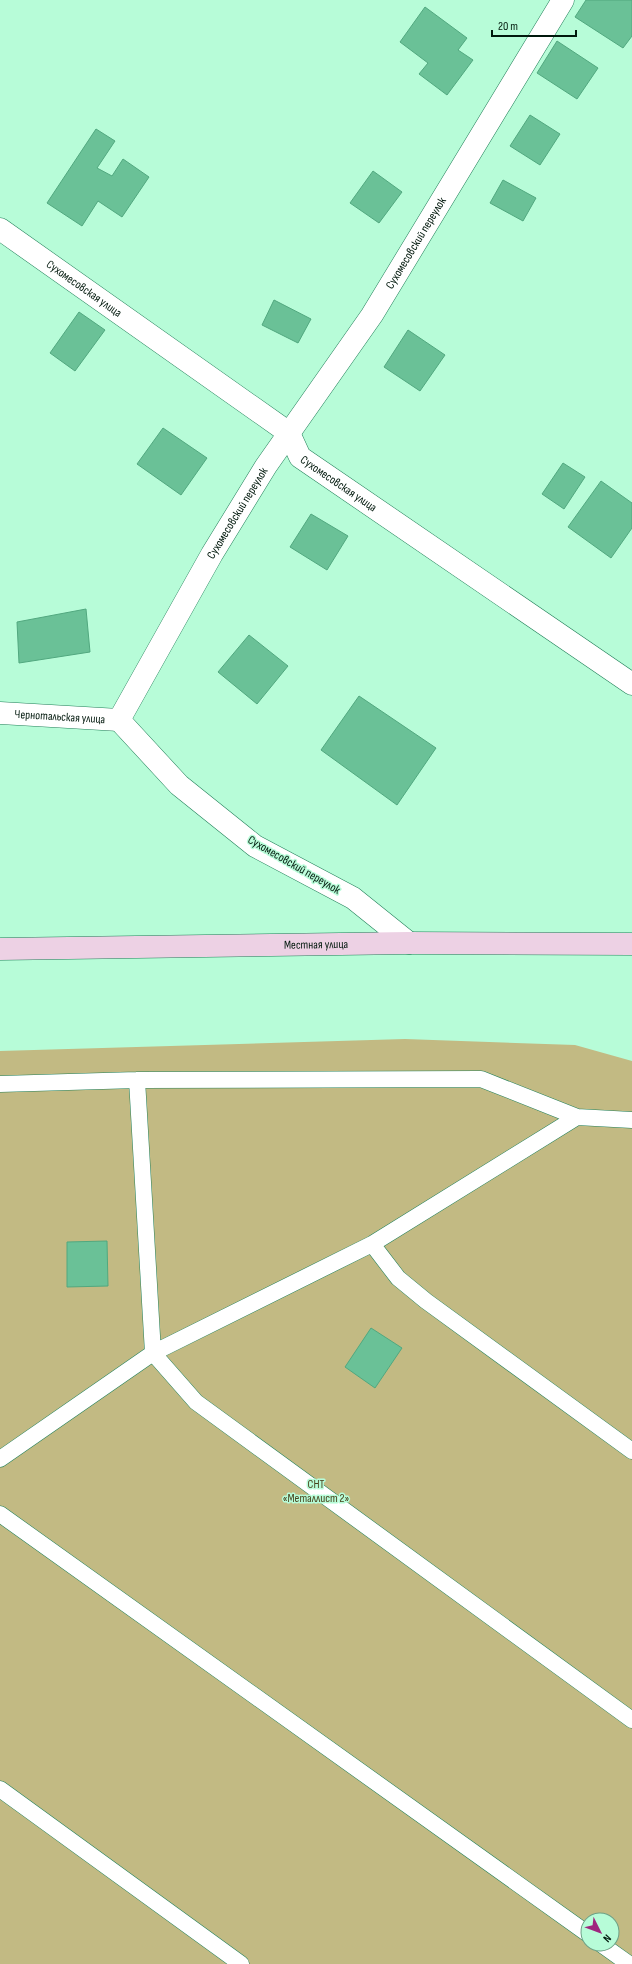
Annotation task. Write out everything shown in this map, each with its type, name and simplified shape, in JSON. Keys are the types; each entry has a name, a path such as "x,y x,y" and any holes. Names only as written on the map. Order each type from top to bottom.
{"main road":[{"name":"Местная улица","path":"0,948 409,944 632,944"}],"street":[{"name":"Сухомесовский переулок","path":"409,944 353,898 255,846 180,784 119,720 212,554 266,466 372,315 563,0"},
{"name":"Сухомесовская улица","path":"0,229 289,433 300,457 632,684"},
{"name":"Чернотальская улица","path":"0,713 119,720"}],"lane":[{"path":"0,1084 137,1080 481,1079 577,1117 632,1120"},
{"path":"137,1080 153,1353 196,1402 632,1720"},
{"path":"0,1459 153,1353 372,1244 577,1117"},
{"path":"372,1244 398,1278 426,1301 632,1451"},
{"path":"0,1514 580,1928"},
{"path":"0,1790 241,1964"},
{"path":"612,1952 629,1964"}],"green space":[{"name":"СНТ «Металлист 2»","path":"405,1039 575,1045 632,1061 632,1964 0,1964 0,1051"}],"building":[{"path":"586,0 632,0 632,36 623,48 575,17"},
{"path":"425,7 467,38 458,50 473,60 447,95 419,74 428,63 400,42"},
{"path":"557,41 598,68 577,99 537,73"},
{"path":"530,115 560,134 540,165 510,146"},
{"path":"96,129 115,141 97,168 112,176 123,159 149,177 122,217 98,201 82,226 47,203"},
{"path":"373,171 402,192 379,223 350,203"},
{"path":"503,180 536,198 523,221 490,203"},
{"path":"274,300 311,319 298,343 262,325"},
{"path":"79,312 105,330 75,371 50,353"},
{"path":"408,330 445,355 420,391 384,367"},
{"path":"163,428 207,458 181,495 137,464"},
{"path":"563,463 585,477 564,509 542,494"},
{"path":"601,481 632,503 632,528 611,558 568,527"},
{"path":"311,514 348,536 327,570 290,547"},
{"path":"86,609 90,652 19,663 17,622"},
{"path":"249,635 288,666 257,704 218,672"},
{"path":"359,696 436,748 397,805 321,750"},
{"path":"107,1241 108,1286 67,1287 67,1242"},
{"path":"371,1328 402,1348 375,1388 345,1367"}]}
